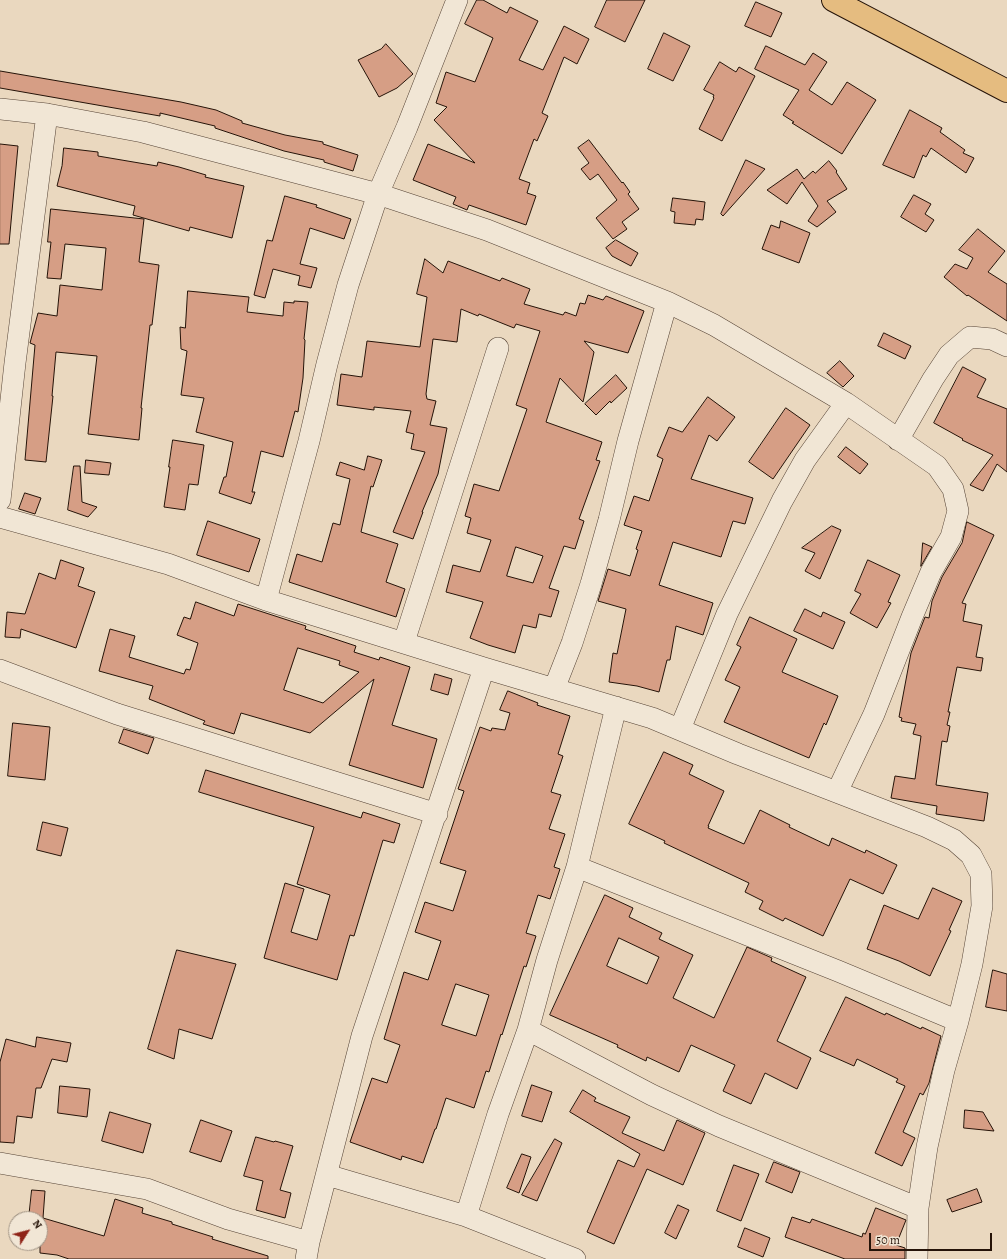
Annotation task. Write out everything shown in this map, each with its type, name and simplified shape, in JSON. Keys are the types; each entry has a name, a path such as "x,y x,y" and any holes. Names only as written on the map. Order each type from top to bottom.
{"main road":[{"path":"840,2 1007,91"}],"street":[{"path":"266,600 309,441 327,364 348,285 378,194 407,127 457,0"},
{"path":"0,109 47,114 143,132 378,194 487,230 667,302 714,325 846,403 937,466 953,488 958,511 951,537 926,585 874,714 837,792"},
{"path":"0,500 15,363 47,114"},
{"path":"554,689 572,643 591,584 609,520 628,441 667,302"},
{"path":"898,440 932,379 949,355 970,336 992,339 1007,346"},
{"path":"404,642 498,348"},
{"path":"680,729 727,614 782,501 805,460 846,403"},
{"path":"0,517 168,564 266,600 484,668 652,718 738,754 934,830 954,840 971,855 981,874 982,906 972,964 944,1070 927,1147 918,1208 917,1259"},
{"path":"0,1163 147,1189 308,1250 362,1036 437,814 484,668"},
{"path":"0,670 117,714 437,814"},
{"path":"466,1216 498,1114 528,1030 577,867 616,707"},
{"path":"577,867 838,971 958,1021"},
{"path":"528,1030 652,1095 719,1126 918,1208"},
{"path":"327,1175 466,1216 575,1259"}],"building":[{"path":"477,0 483,0 507,13 510,7 538,21 519,60 543,70 564,26 589,39 577,64 564,57 542,113 548,116 537,141 534,139 519,179 530,183 527,193 536,196 526,225 469,205 467,210 453,204 456,197 413,180 428,144 475,163 434,120 447,107 436,103 446,72 475,82 493,38 465,24"},
{"path":"607,0 645,0 625,42 595,27"},
{"path":"756,2 782,13 771,37 745,26"},
{"path":"664,33 690,46 673,81 648,69"},
{"path":"386,44 413,74 397,88 379,97 358,60 381,49"},
{"path":"766,46 805,65 813,53 827,62 809,90 832,105 847,82 876,100 842,154 792,123 794,122 783,115 799,90 755,69"},
{"path":"720,62 736,72 739,67 755,76 722,141 699,129 714,98 714,95 704,90"},
{"path":"0,71 181,102 216,110 242,121 242,123 285,135 323,142 323,144 358,155 353,171 324,162 324,160 284,151 215,128 215,126 160,113 160,116 0,88"},
{"path":"910,110 942,128 940,132 965,150 963,153 974,158 966,173 931,148 926,157 923,155 914,178 883,165"},
{"path":"589,140 622,183 623,182 630,192 628,194 639,209 622,222 627,229 613,239 596,218 617,200 598,174 590,180 581,169 589,163 578,148"},
{"path":"0,144 18,146 9,244 0,244"},
{"path":"64,148 98,152 98,156 157,166 158,162 206,175 205,177 244,186 232,238 190,227 189,231 133,215 135,206 57,186 62,166"},
{"path":"746,160 765,169 723,216 721,214"},
{"path":"829,161 837,171 836,172 847,189 827,201 836,212 817,227 808,221 818,206 802,182 787,204 767,190 797,169 804,179 813,171 815,173"},
{"path":"914,195 931,204 925,214 934,220 926,232 901,217"},
{"path":"285,196 317,205 316,207 351,219 344,239 310,228 300,264 317,268 311,288 298,285 300,276 273,269 265,298 254,295 267,240 272,241"},
{"path":"673,198 705,202 703,220 696,219 695,225 674,223 675,212 671,211"},
{"path":"51,209 144,219 139,262 159,265 152,325 150,325 139,440 88,434 97,356 56,352 46,462 25,460 35,345 30,343 38,313 57,316 60,285 102,290 106,248 65,244 61,279 47,278 51,242 48,242"},
{"path":"781,221 810,233 799,263 762,249 771,225 779,228"},
{"path":"978,229 1005,251 988,272 1007,284 1007,321 968,295 967,296 944,277 955,264 967,269 973,258 959,250"},
{"path":"616,240 638,253 631,266 612,256 606,248"},
{"path":"425,259 443,273 448,261 500,281 502,278 530,289 524,304 563,315 565,312 576,316 580,303 585,304 588,295 603,300 606,296 644,311 628,353 584,341 594,352 583,402 560,378 546,422 602,442 596,460 600,461 579,519 584,521 575,549 564,546 549,588 559,591 551,617 539,614 536,628 523,625 515,653 470,638 483,602 446,592 453,565 480,572 491,540 467,533 471,518 465,516 474,484 499,491 527,409 516,405 540,331 516,324 514,328 479,314 478,316 461,309 457,342 433,339 426,394 427,399 436,401 430,425 447,428 438,474 422,512 413,539 393,532 425,452 411,449 414,434 406,432 411,411 374,407 374,410 337,405 341,374 362,377 367,341 420,347 427,297 417,294","holes":["516,547 543,556 533,583 507,576"]},
{"path":"188,291 249,297 247,312 283,316 284,302 308,302 304,339 303,378 298,412 295,411 283,457 261,451 252,492 255,492 251,504 219,493 224,477 226,477 233,442 196,432 204,398 181,395 187,351 181,349 180,327 185,328"},
{"path":"884,333 911,346 905,359 878,346"},
{"path":"840,361 854,376 843,387 827,373"},
{"path":"963,367 986,379 977,397 1007,409 1007,472 997,464 983,491 970,485 993,455 962,440 963,439 934,423"},
{"path":"616,375 627,388 611,403 610,401 596,415 585,404"},
{"path":"708,397 735,417 717,441 709,435 691,479 753,498 745,524 733,521 721,557 673,542 659,585 713,603 703,635 676,626 670,660 667,660 659,692 637,686 609,682 613,653 617,654 626,609 598,601 608,569 630,576 642,531 624,525 634,496 649,501 663,459 657,456 669,427 682,432"},
{"path":"786,408 810,425 773,479 749,462"},
{"path":"173,440 204,445 198,485 189,484 185,510 164,507"},
{"path":"846,447 868,464 860,474 838,457"},
{"path":"368,456 382,460 373,487 371,486 361,532 398,544 386,582 405,589 396,617 289,582 297,554 322,562 333,523 340,525 350,479 336,475 340,462 364,470"},
{"path":"86,460 111,463 109,475 85,473"},
{"path":"74,466 80,466 82,502 97,507 88,517 68,510"},
{"path":"25,493 41,498 35,514 19,509"},
{"path":"208,521 260,539 249,572 197,555"},
{"path":"967,522 994,535 962,603 966,604 963,621 982,625 976,657 983,658 981,671 957,667 948,712 950,712 947,725 950,726 947,742 942,741 936,785 988,793 984,821 936,814 937,806 891,798 895,776 915,779 921,736 913,734 916,724 901,721 902,718 899,717 911,653 925,617 929,618 932,601 942,577 962,543"},
{"path":"832,526 841,530 820,579 805,571 815,553 802,548"},
{"path":"923,543 932,547 921,566"},
{"path":"61,560 84,568 78,586 95,592 76,648 21,629 20,638 5,637 7,612 25,614 39,573 55,579"},
{"path":"868,560 900,575 888,602 891,603 877,628 850,613 861,594 855,591"},
{"path":"196,602 234,616 238,604 306,626 305,629 356,646 354,652 379,660 380,657 410,667 392,725 437,739 423,788 349,765 374,679 310,733 241,713 234,734 203,724 205,721 149,699 153,686 99,671 110,629 135,636 129,657 184,674 186,669 190,670 198,643 177,635 184,617 190,619","holes":["298,648 340,661 339,665 359,672 323,703 284,690"]},
{"path":"805,609 821,617 823,612 845,622 833,649 794,631"},
{"path":"750,617 797,639 782,672 838,696 826,725 824,723 809,758 724,722 740,687 725,680 741,647 737,645"},
{"path":"435,674 452,679 448,695 431,690"},
{"path":"508,691 538,703 537,705 570,716 558,754 563,756 551,792 561,795 549,829 565,834 554,867 560,869 550,899 538,895 526,933 536,936 526,967 524,966 489,1072 486,1071 474,1108 446,1098 423,1163 402,1156 401,1160 350,1142 372,1078 387,1083 400,1045 384,1039 404,972 428,980 441,941 415,932 425,902 453,911 466,871 440,863 464,791 458,789 480,727 491,731 492,728 505,730 510,713 500,710","holes":["456,984 489,995 476,1036 442,1025"]},
{"path":"13,723 50,727 45,780 8,776"},
{"path":"124,729 154,738 148,754 119,743"},
{"path":"664,752 693,765 689,774 724,791 708,828 744,844 760,810 790,825 789,827 829,846 832,838 865,853 866,850 897,865 883,894 850,879 823,936 785,918 783,921 759,909 763,901 745,892 749,883 664,843 665,841 629,824"},
{"path":"206,770 361,818 363,812 400,824 394,843 383,840 354,936 350,935 337,980 264,958 285,883 304,889 291,932 317,940 330,895 297,884 314,827 199,792"},
{"path":"43,822 68,828 61,856 37,850"},
{"path":"933,888 962,901 949,930 951,931 930,976 899,961 867,949 884,905 918,919"},
{"path":"605,895 633,908 629,917 662,933 659,939 693,955 673,998 714,1018 747,947 772,958 771,961 806,977 777,1041 811,1058 797,1089 765,1073 751,1104 723,1091 735,1065 691,1045 679,1072 647,1057 646,1061 617,1047 618,1045 550,1015","holes":["619,938 659,957 647,984 607,966"]},
{"path":"177,950 236,964 212,1039 179,1029 174,1059 148,1049"},
{"path":"993,970 1007,974 1007,1011 986,1007"},
{"path":"846,997 885,1015 886,1013 921,1029 922,1027 941,1036 929,1083 923,1095 920,1093 903,1132 915,1138 902,1166 875,1153 905,1086 896,1082 898,1079 857,1059 854,1066 820,1051"},
{"path":"37,1037 71,1043 67,1062 52,1059 41,1088 36,1088 32,1118 17,1116 14,1143 0,1142 0,1062 6,1039 35,1047"},
{"path":"532,1085 552,1092 542,1122 522,1116"},
{"path":"60,1086 90,1089 87,1117 58,1113"},
{"path":"583,1090 596,1098 594,1101 630,1117 622,1133 664,1151 677,1120 705,1133 683,1185 647,1169 614,1244 587,1232 618,1160 634,1167 640,1154 570,1112"},
{"path":"965,1110 983,1112 994,1131 964,1128"},
{"path":"110,1112 151,1124 143,1153 102,1141"},
{"path":"201,1120 232,1131 221,1162 190,1152"},
{"path":"256,1137 293,1146 280,1190 291,1193 285,1218 256,1210 263,1181 244,1176"},
{"path":"555,1139 562,1143 537,1201 522,1195"},
{"path":"522,1154 531,1157 519,1193 507,1188"},
{"path":"774,1162 800,1172 792,1193 766,1182"},
{"path":"734,1165 759,1174 741,1221 717,1211"},
{"path":"977,1189 982,1202 952,1212 947,1200"},
{"path":"32,1190 45,1191 44,1211 30,1211"},
{"path":"115,1199 143,1208 142,1213 213,1237 212,1239 268,1256 268,1259 69,1259 57,1255 40,1253 40,1251 48,1251 48,1219 104,1236"},
{"path":"678,1205 689,1210 676,1239 665,1233"},
{"path":"876,1208 906,1220 896,1245 905,1248 905,1259 845,1259 785,1237 792,1217 810,1223 812,1219 862,1237 863,1233 865,1234"},
{"path":"745,1228 770,1238 763,1257 738,1247"}]}
